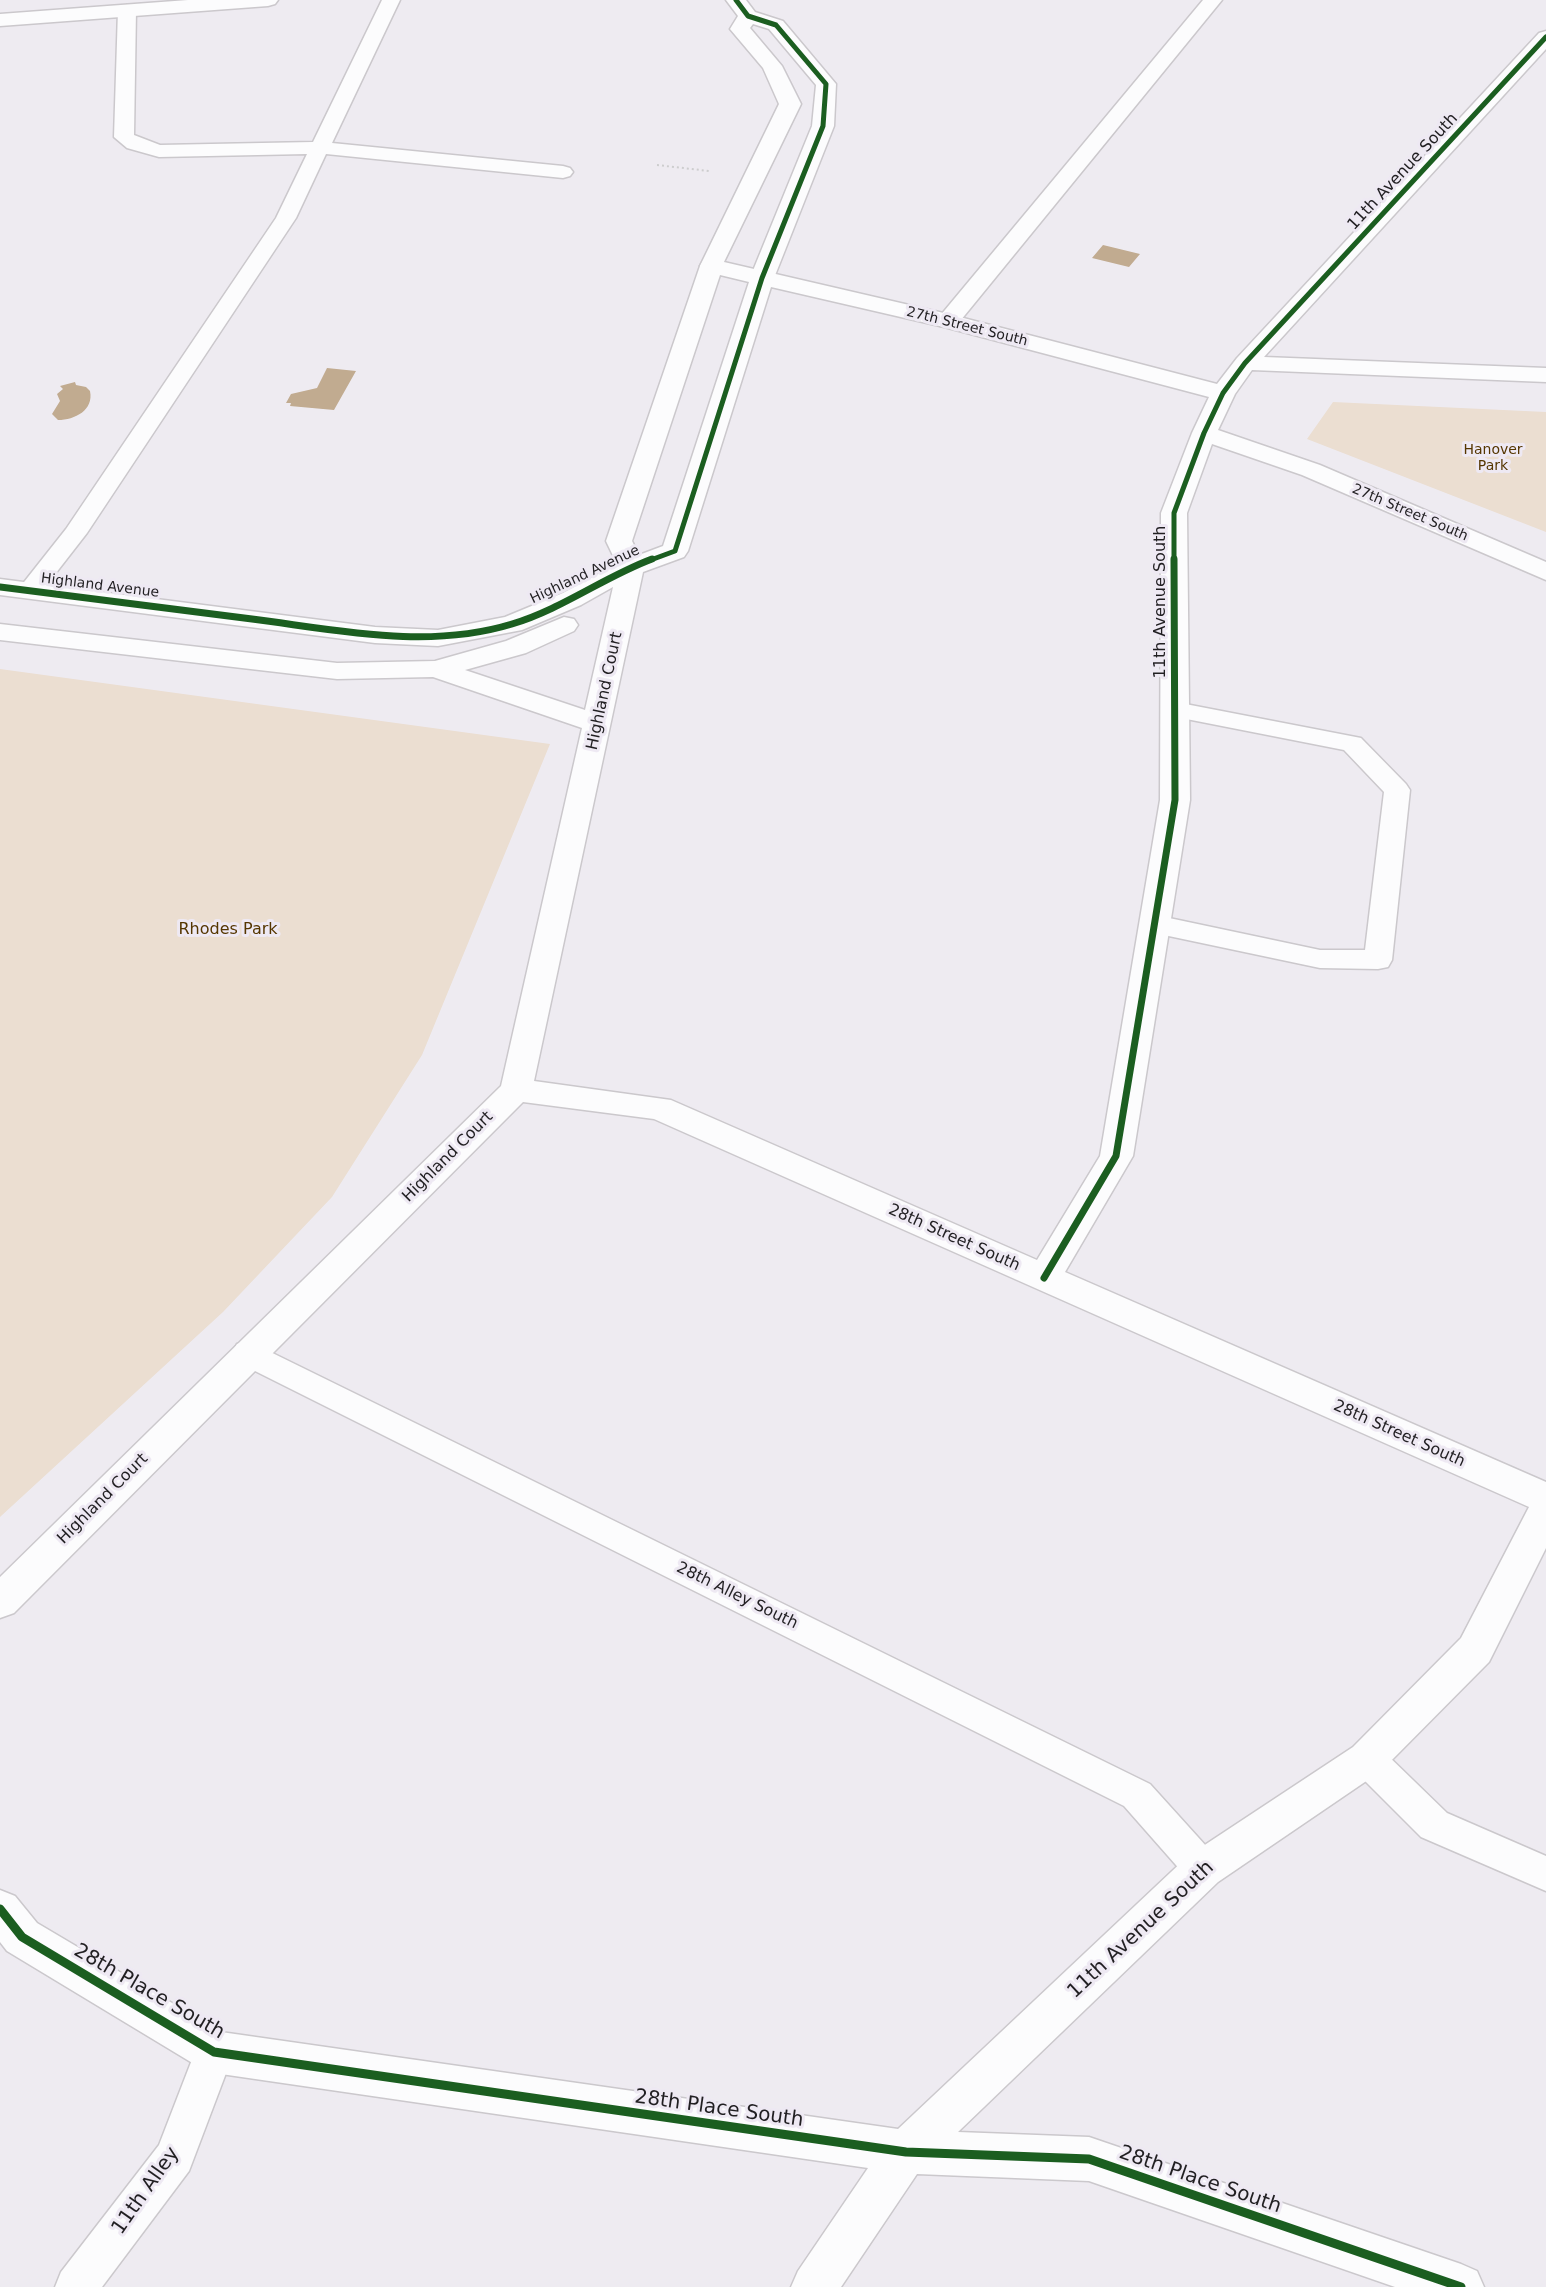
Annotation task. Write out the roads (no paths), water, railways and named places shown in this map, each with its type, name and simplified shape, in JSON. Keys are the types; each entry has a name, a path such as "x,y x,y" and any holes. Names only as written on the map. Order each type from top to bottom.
{"street":[{"path":"0,20 268,0"},
{"name":"Highland Avenue","path":"0,588 375,635 438,638 512,624 572,599 632,567 675,551 762,278 823,126 826,84 776,25 742,8 740,29 772,66 790,104 711,266 619,541 632,567"},
{"name":"11th Avenue South","path":"1044,1278 1116,1156 1175,800 1174,513 1204,433 1223,393 1245,363 1546,37"},
{"name":"27th Street South","path":"711,266 948,321 1223,393"},
{"path":"1245,363 1546,375"},
{"name":"27th Street South","path":"1204,433 1311,470 1546,573"},
{"name":"Highland Avenue","path":"0,632 337,671 436,669 516,647 566,625 632,567"},
{"name":"Highland Court","path":"0,1602 248,1353 516,1090 632,567"},
{"name":"Highland Avenue","path":"436,669 598,724"},
{"name":"28th Street South","path":"516,1090 659,1108 1546,1498"},
{"name":"11th Avenue South","path":"814,2287 906,2152 1203,1869 1367,1759 1475,1650 1546,1511"},
{"name":"28th Place South","path":"0,1909 22,1937 214,2052 906,2152 1089,2159 1461,2287"}],"lane":[{"path":"29,591 75,533 286,218 391,0"},
{"path":"948,321 1213,0"},
{"path":"127,10 123,137 134,144 159,151 321,148 563,172"},
{"path":"1155,924 1320,959 1378,960 1397,790 1352,744 1175,710"},
{"name":"28th Alley South","path":"248,1353 1137,1796 1203,1869"},
{"path":"1367,1759 1434,1825 1546,1874"},
{"name":"11th Alley","path":"75,2287 175,2157 214,2052"}],"park label":[{"name":"Hanover Park","path":"1493,458"},
{"name":"Rhodes Park","path":"228,930"}]}
